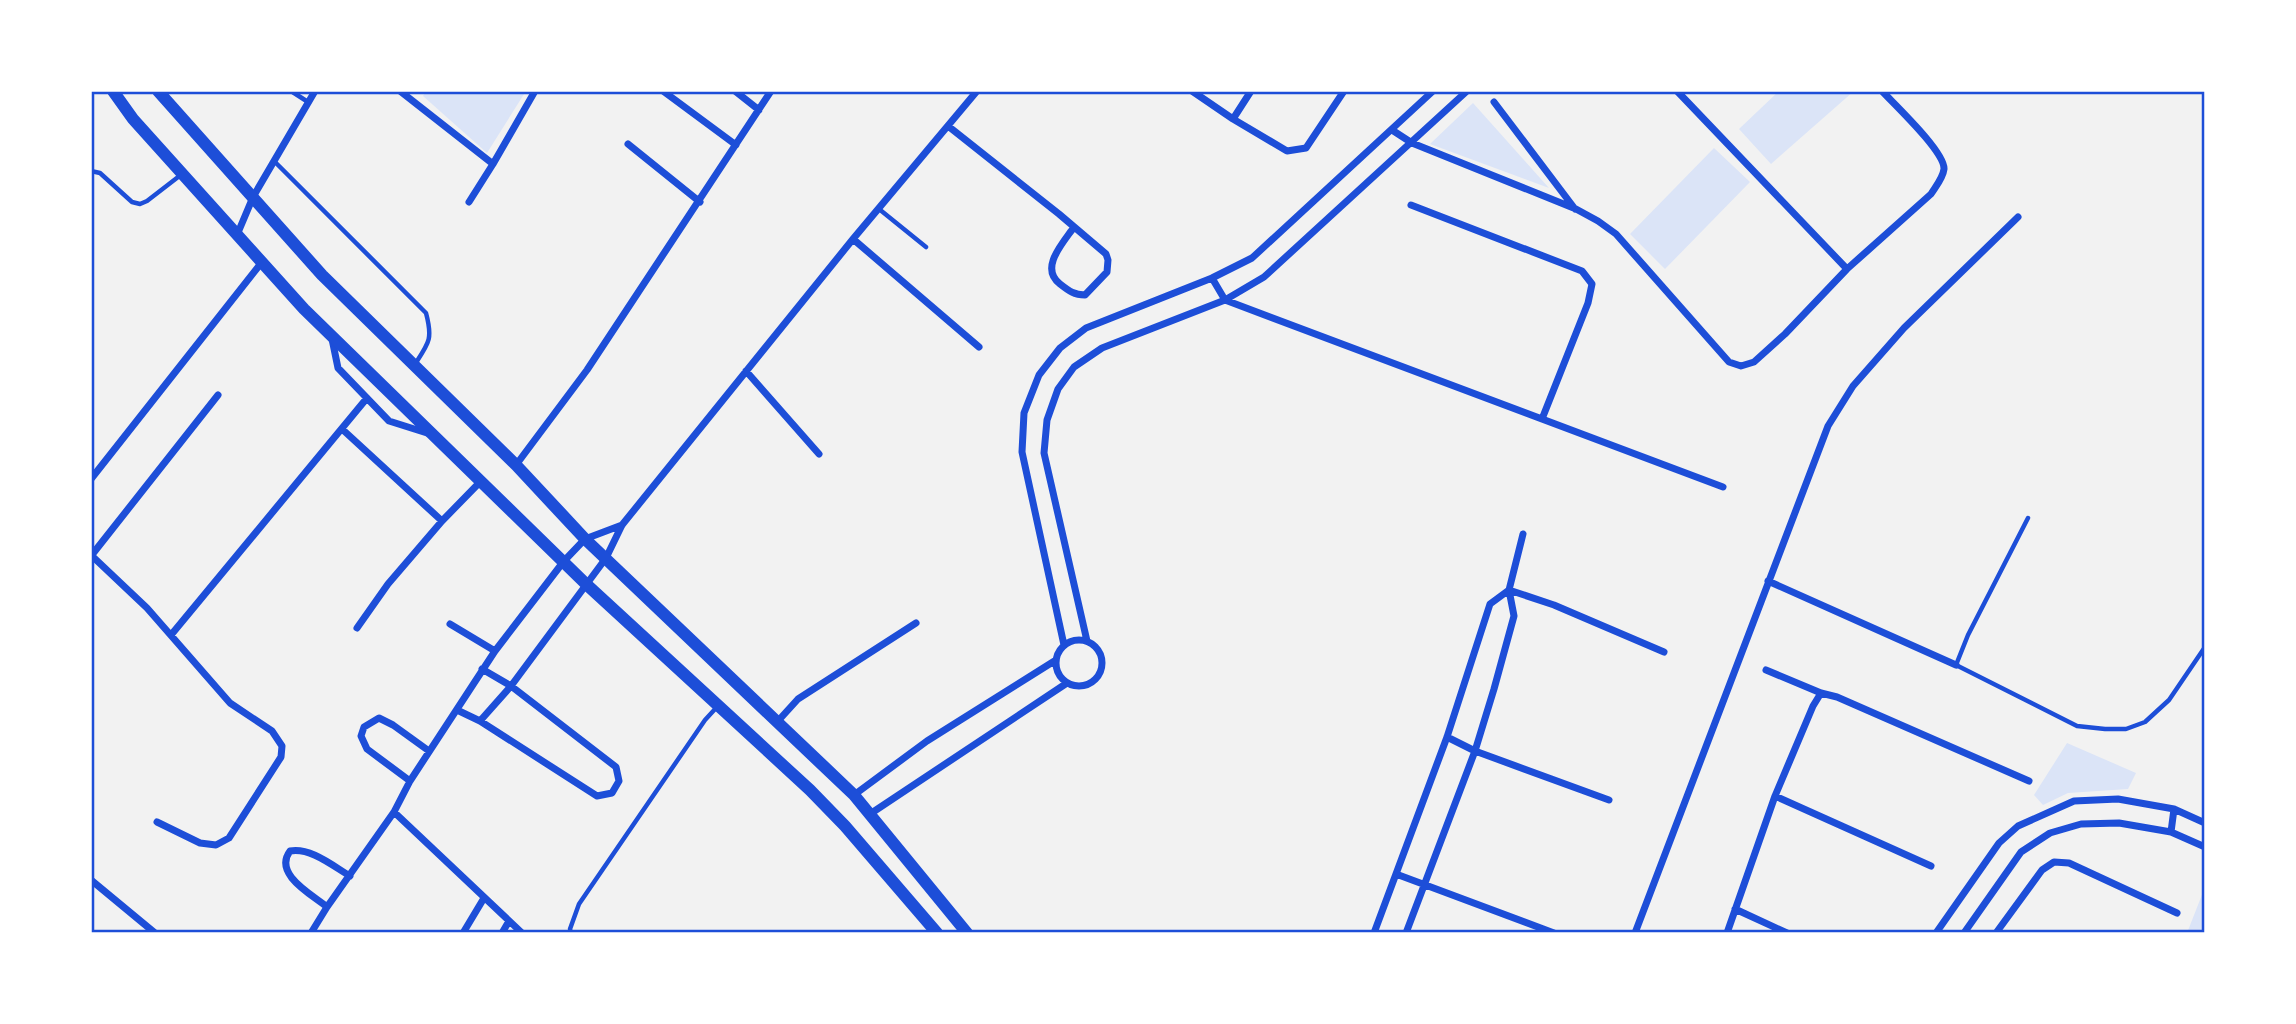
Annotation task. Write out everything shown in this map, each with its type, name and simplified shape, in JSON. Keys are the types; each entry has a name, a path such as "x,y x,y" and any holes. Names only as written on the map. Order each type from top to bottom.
{"main road":[{"path":"113,91 133,119 304,309 586,584 831,811 937,933"},
{"path":"158,91 322,275 516,465 585,539 854,795 967,933"}],"street":[{"path":"237,235 253,197 316,91"},
{"path":"400,91 410,94 493,164"},
{"path":"468,202 535,91"},
{"path":"663,91 736,145"},
{"path":"735,91 759,110"},
{"path":"516,465 587,370 771,91"},
{"path":"480,721 511,686 606,558 622,525 853,239 977,91"},
{"path":"1192,91 1287,151 1306,148 1344,91"},
{"path":"1233,119 1251,91"},
{"path":"1064,645 1022,452 1024,413 1039,375 1060,348 1086,328 1212,278 1252,258 1433,91"},
{"path":"1087,641 1044,453 1047,420 1058,389 1074,368 1102,348 1225,300 1264,277 1467,91"},
{"path":"1677,91 1847,269"},
{"path":"1392,130 1412,143 1598,220 1616,234 1729,362 1741,366 1754,362 1785,334 1847,269 1931,194 1941,179 1944,167 1939,153 1882,91"},
{"path":"1494,102 1576,209"},
{"path":"948,125 1074,227 1106,254 1107,272 1085,295 1073,294 1054,279 1051,272 1051,264 1057,252 1074,227"},
{"path":"628,144 700,202"},
{"path":"1411,205 1582,271 1592,284 1588,303 1542,419"},
{"path":"1635,933 1828,426 1853,386 1904,328 2018,217"},
{"path":"853,239 979,347"},
{"path":"91,479 262,262"},
{"path":"1212,278 1225,300 1723,487"},
{"path":"331,335 338,368 388,421 436,436"},
{"path":"746,371 819,454"},
{"path":"157,822 200,843 216,845 229,838 282,757 282,746 272,732 230,703 147,608 91,556 218,395"},
{"path":"172,635 367,398"},
{"path":"342,429 442,521"},
{"path":"357,628 388,584 442,521 482,480"},
{"path":"311,933 394,812 410,781 495,651 564,561 585,539 622,525"},
{"path":"1405,933 1475,751 1514,616 1509,590 1523,534"},
{"path":"1768,581 1956,665"},
{"path":"1509,590 1553,605 1664,652"},
{"path":"1374,933 1447,737 1490,604 1509,590"},
{"path":"778,721 798,699 916,623"},
{"path":"450,624 495,651"},
{"path":"1073,640 1087,641 1098,649 1102,666 1100,674 1093,681 1076,686 1060,677 1056,660 1064,645 1073,640"},
{"path":"854,795 928,741 1056,660"},
{"path":"457,710 480,721 597,796 612,793 619,781 616,767 511,686 482,669"},
{"path":"1766,670 1837,697 2029,781"},
{"path":"870,814 1068,683"},
{"path":"1727,933 1775,796 1821,693"},
{"path":"410,781 367,749 361,736 364,727 379,718 429,751"},
{"path":"1447,737 1475,751 1609,800"},
{"path":"1775,796 1931,866"},
{"path":"1936,933 1999,843 2018,827 2074,800 2118,799 2174,809 2205,823"},
{"path":"2171,831 2174,809"},
{"path":"394,812 522,933"},
{"path":"1964,933 2021,852 2050,833 2081,824 2119,823 2171,831 2205,847"},
{"path":"327,907 294,881 284,867 284,858 290,851 297,850 313,855 350,876"},
{"path":"1996,933 2042,870 2054,862 2069,863 2177,913"},
{"path":"1396,874 1554,933"},
{"path":"91,880 155,933"},
{"path":"463,933 484,898"},
{"path":"1735,909 1787,933"},
{"path":"502,933 509,922"}],"lane":[{"path":"291,91 309,102"},
{"path":"274,161 426,313 431,330 429,343 415,365"},
{"path":"91,171 100,173 132,202 140,204 182,173"},
{"path":"879,208 926,247"},
{"path":"2028,518 1968,635 1956,665 2077,726 2126,729 2145,722 2169,700 2205,647"},
{"path":"571,933 579,904 705,720 719,705"}],"shaded area":[{"path":"426,91 526,91 487,153 423,96"},
{"path":"1779,91 1854,91 1771,164 1739,129"},
{"path":"1473,103 1549,188 1430,144"},
{"path":"1714,148 1750,182 1665,269 1630,234"},
{"path":"2067,743 2136,773 2128,789 2068,793 2043,805 2034,795"},
{"path":"2205,887 2205,933 2187,933"}]}
